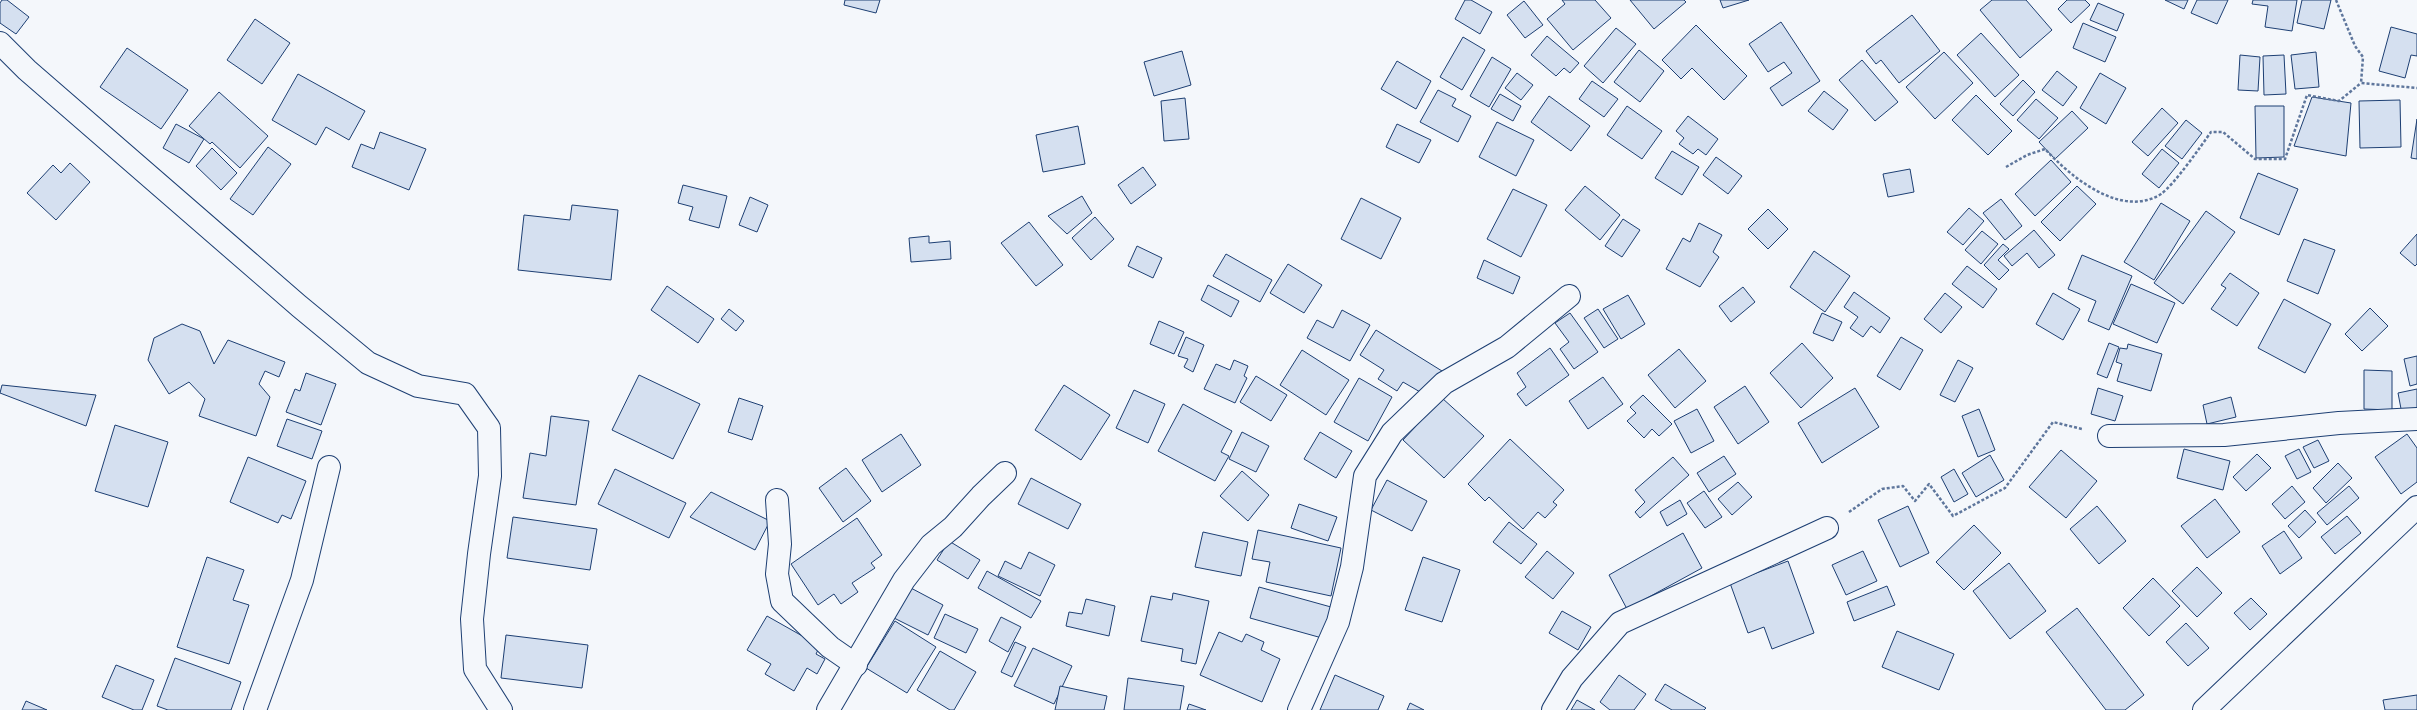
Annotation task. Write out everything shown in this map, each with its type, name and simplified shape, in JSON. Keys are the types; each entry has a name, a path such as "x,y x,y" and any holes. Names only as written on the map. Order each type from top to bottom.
{"street":[{"path":"0,43 27,70 298,306 368,363 418,386 465,394 489,428 490,476 472,619 475,669 501,710"},
{"path":"1299,710 1338,622 1352,567 1365,476 1392,433 1444,383 1507,347 1569,296"},
{"path":"2109,436 2224,435 2339,423 2417,419"},
{"path":"255,710 302,580 328,467"},
{"path":"828,710 904,580 931,545 953,527 980,496 1005,474"},
{"path":"777,500 780,544 777,574 782,602 830,647 856,664"},
{"path":"2204,710 2417,507"},
{"path":"1553,710 1572,678 1620,623 1827,528"}],"path":[{"path":"2006,167 2045,149 2084,182 2102,192 2122,199 2139,201 2162,193 2211,132 2223,132 2254,159 2285,159 2307,95 2339,101 2361,82 2363,57 2355,46 2336,0"},
{"path":"2361,82 2417,88"},
{"path":"1827,528 1882,490 1903,486 1915,501 1929,484 1953,516 2005,488 2053,422 2109,436"}],"building":[{"path":"2,0 7,0 29,17 16,34 0,23 0,3"},
{"path":"845,0 880,0 876,13 844,5"},
{"path":"1465,0 1471,0 1492,12 1480,34 1455,19"},
{"path":"1562,0 1595,0 1611,18 1573,50 1547,19 1565,4"},
{"path":"1630,0 1684,0 1686,2 1654,29"},
{"path":"1720,0 1749,0 1723,8"},
{"path":"1992,0 2026,0 2052,30 2020,58 1980,10"},
{"path":"2067,0 2085,0 2090,5 2071,23 2058,9"},
{"path":"2165,0 2188,0 2184,9"},
{"path":"2197,0 2228,0 2217,24 2191,13"},
{"path":"2253,0 2297,0 2292,31 2265,27 2268,6 2252,4"},
{"path":"2302,0 2331,0 2324,29 2297,23"},
{"path":"1524,1 1543,25 1525,38 1507,15"},
{"path":"2098,3 2124,14 2117,31 2090,20"},
{"path":"1912,15 1940,51 1899,83 1881,60 1876,64 1866,51"},
{"path":"255,19 290,43 262,84 227,60"},
{"path":"1781,22 1820,81 1782,106 1770,88 1792,73 1784,62 1768,72 1749,44"},
{"path":"2083,23 2116,37 2105,62 2073,48"},
{"path":"1696,25 1747,76 1724,100 1692,68 1681,79 1662,60"},
{"path":"2391,27 2417,34 2417,56 2411,55 2405,78 2379,71"},
{"path":"1616,28 1636,44 1603,83 1584,66"},
{"path":"1981,33 2019,75 1995,97 1957,55"},
{"path":"1547,36 1579,63 1570,73 1564,68 1556,76 1531,55"},
{"path":"1463,37 1485,50 1462,90 1440,77"},
{"path":"127,48 188,90 161,129 100,87"},
{"path":"1639,50 1664,71 1640,102 1614,82"},
{"path":"1182,51 1191,85 1154,96 1144,62"},
{"path":"1944,52 1973,83 1935,119 1906,87"},
{"path":"2316,52 2319,87 2295,89 2291,55"},
{"path":"2240,55 2260,57 2258,91 2238,90"},
{"path":"2284,55 2286,94 2264,95 2263,56"},
{"path":"1492,57 1511,69 1489,107 1470,96"},
{"path":"1862,60 1898,102 1875,121 1839,80"},
{"path":"1397,61 1431,81 1416,109 1381,89"},
{"path":"2057,71 2077,87 2063,106 2042,90"},
{"path":"1517,73 1533,85 1521,100 1505,88"},
{"path":"2100,73 2126,88 2106,124 2080,108"},
{"path":"298,74 365,111 349,140 326,127 316,145 272,120"},
{"path":"2023,80 2035,92 2013,116 2000,104"},
{"path":"1592,81 1618,99 1604,117 1579,99"},
{"path":"1438,90 1456,99 1452,106 1471,116 1458,142 1420,122"},
{"path":"1824,91 1848,110 1833,130 1808,111"},
{"path":"219,92 268,136 240,168 212,142 210,144 189,126"},
{"path":"1500,94 1521,106 1513,121 1491,109"},
{"path":"1976,95 2012,131 1988,155 1952,120"},
{"path":"1549,96 1590,126 1571,151 1531,122"},
{"path":"2312,97 2351,103 2346,156 2294,146"},
{"path":"1185,98 1189,139 1164,141 1161,101"},
{"path":"2036,99 2058,118 2039,139 2017,120"},
{"path":"2400,100 2401,147 2360,148 2359,101"},
{"path":"1627,106 1662,131 1642,159 1607,135"},
{"path":"2255,106 2284,106 2284,157 2256,158"},
{"path":"2162,108 2178,123 2148,156 2132,142"},
{"path":"2072,111 2088,128 2055,159 2039,142"},
{"path":"1688,116 1718,139 1706,155 1698,149 1693,154 1679,144 1684,138 1676,131"},
{"path":"2417,119 2417,159 2411,158"},
{"path":"2186,120 2202,133 2182,159 2165,146"},
{"path":"1497,122 1534,140 1516,176 1479,157"},
{"path":"176,124 204,139 189,163 163,148"},
{"path":"1397,124 1431,140 1419,163 1386,147"},
{"path":"1078,126 1085,164 1043,172 1036,135"},
{"path":"380,132 426,149 409,190 352,167 361,144 374,149"},
{"path":"268,147 291,164 253,215 230,199"},
{"path":"212,148 237,173 221,190 196,166"},
{"path":"2162,149 2179,163 2159,188 2142,174"},
{"path":"1672,151 1699,167 1682,195 1655,178"},
{"path":"1716,157 1742,176 1728,194 1703,175"},
{"path":"2051,160 2071,182 2035,216 2015,194"},
{"path":"70,163 90,182 56,220 27,193 53,165 61,173"},
{"path":"1143,167 1156,185 1131,204 1118,185"},
{"path":"1910,169 1914,192 1888,197 1883,174"},
{"path":"2258,173 2298,189 2279,235 2240,218"},
{"path":"683,185 727,196 719,228 689,220 693,207 678,203"},
{"path":"1585,186 1620,215 1600,240 1565,210"},
{"path":"2077,186 2096,204 2060,241 2041,222"},
{"path":"1513,189 1547,205 1521,257 1487,239"},
{"path":"1082,196 1092,213 1067,234 1048,216"},
{"path":"750,197 768,205 757,232 739,225"},
{"path":"1361,198 1401,218 1381,259 1341,239"},
{"path":"2001,199 2022,226 2005,240 1983,213"},
{"path":"2161,203 2190,221 2154,280 2124,262"},
{"path":"572,205 618,210 611,280 518,270 524,215 570,220"},
{"path":"1969,208 1984,221 1963,245 1947,232"},
{"path":"1768,209 1788,229 1768,249 1748,229"},
{"path":"2206,211 2235,232 2183,304 2154,283"},
{"path":"1095,217 1114,239 1091,260 1072,238"},
{"path":"1623,219 1640,230 1622,257 1605,246"},
{"path":"1029,222 1063,265 1036,286 1001,243"},
{"path":"1699,223 1722,235 1713,252 1719,257 1700,287 1666,269 1683,238 1690,242"},
{"path":"2034,230 2055,255 2039,268 2027,253 2012,266 2004,256"},
{"path":"1982,231 1998,244 1981,264 1965,250"},
{"path":"2417,234 2417,264 2415,266 2400,253"},
{"path":"929,236 929,243 950,241 951,259 911,262 909,238"},
{"path":"2304,239 2335,250 2318,294 2287,281"},
{"path":"2003,244 2009,249 1998,260 2009,270 1999,280 1984,265"},
{"path":"1137,246 1162,258 1153,278 1128,266"},
{"path":"1814,251 1850,276 1825,312 1790,287"},
{"path":"1226,254 1272,280 1260,302 1213,276"},
{"path":"2082,255 2132,276 2109,330 2088,321 2096,301 2068,289"},
{"path":"1484,260 1520,277 1513,294 1477,278"},
{"path":"1288,264 1322,285 1304,313 1270,293"},
{"path":"1967,266 1997,289 1983,308 1952,284"},
{"path":"2230,273 2259,293 2237,326 2211,309 2226,288 2221,285"},
{"path":"2131,284 2175,303 2157,343 2113,324"},
{"path":"1208,285 1239,301 1231,317 1201,300"},
{"path":"667,286 714,319 698,343 651,310"},
{"path":"1743,287 1755,302 1731,322 1719,306"},
{"path":"1854,292 1890,318 1880,333 1871,326 1863,337 1850,328 1858,317 1844,307"},
{"path":"1945,293 1962,307 1941,333 1924,319"},
{"path":"2053,293 2080,309 2063,340 2036,324"},
{"path":"1628,295 1645,324 1621,339 1603,309"},
{"path":"2284,299 2331,324 2305,373 2258,348"},
{"path":"2370,308 2388,326 2362,351 2345,334"},
{"path":"729,309 744,321 736,331 721,319"},
{"path":"1598,309 1618,339 1604,348 1584,318"},
{"path":"1342,310 1370,325 1350,361 1307,338 1317,320 1333,328"},
{"path":"1570,313 1598,352 1574,369 1560,349 1569,342 1555,323"},
{"path":"1822,313 1842,322 1833,341 1813,333"},
{"path":"1159,321 1184,332 1174,354 1150,344"},
{"path":"182,324 200,331 214,364 228,340 285,362 279,377 265,371 259,384 270,397 256,436 199,416 205,399 189,382 169,394 148,360 154,338"},
{"path":"1376,330 1442,371 1427,396 1403,382 1397,391 1378,379 1384,370 1360,355"},
{"path":"1186,337 1204,345 1193,372 1184,367 1188,359 1178,356"},
{"path":"1901,337 1923,350 1900,390 1877,376"},
{"path":"1802,343 1833,378 1801,408 1770,373"},
{"path":"2109,343 2119,347 2107,378 2097,374"},
{"path":"2128,344 2162,354 2151,391 2117,381 2122,364 2116,362 2120,348 2127,349"},
{"path":"1550,348 1569,375 1526,406 1517,394 1526,387 1517,373"},
{"path":"1679,349 1706,381 1675,408 1648,375"},
{"path":"1302,350 1349,380 1326,415 1280,385"},
{"path":"2417,356 2417,384 2410,386 2404,359"},
{"path":"1234,360 1248,366 1244,376 1247,378 1235,403 1204,389 1216,364 1230,370"},
{"path":"1958,360 1973,368 1955,402 1940,395"},
{"path":"2364,370 2392,371 2392,410 2364,409"},
{"path":"306,373 336,384 321,425 286,412 295,389 300,391"},
{"path":"639,375 700,404 673,459 612,430"},
{"path":"1256,376 1287,395 1271,421 1240,402"},
{"path":"1603,377 1623,404 1588,429 1569,401"},
{"path":"1359,378 1392,397 1368,441 1334,422"},
{"path":"2,385 96,395 86,426 0,393"},
{"path":"1064,385 1110,415 1081,460 1035,430"},
{"path":"1745,386 1769,422 1738,444 1714,407"},
{"path":"1855,388 1879,427 1822,463 1798,423"},
{"path":"2098,388 2123,396 2115,421 2091,414"},
{"path":"2417,389 2417,411 2402,414 2398,393"},
{"path":"1134,390 1165,404 1148,443 1116,428"},
{"path":"1643,395 1672,424 1659,436 1652,429 1644,438 1627,421 1636,413 1630,407"},
{"path":"2231,397 2236,417 2207,424 2203,405"},
{"path":"739,398 763,406 752,440 728,432"},
{"path":"1442,398 1484,436 1444,478 1403,440"},
{"path":"1183,404 1232,431 1221,452 1229,456 1215,481 1158,451"},
{"path":"1697,409 1714,441 1691,453 1674,421"},
{"path":"1979,409 1995,450 1978,457 1962,416"},
{"path":"551,416 589,421 576,505 523,498 530,453 546,456"},
{"path":"287,419 322,431 312,459 277,446"},
{"path":"115,425 168,442 148,507 95,491"},
{"path":"1242,432 1269,446 1256,472 1229,459"},
{"path":"1320,432 1352,451 1336,478 1304,459"},
{"path":"901,434 921,465 882,492 862,460"},
{"path":"2407,434 2417,448 2417,482 2401,494 2375,457"},
{"path":"1510,439 1564,490 1553,502 1557,505 1545,518 1538,512 1523,529 1489,497 1485,501 1468,484"},
{"path":"2318,440 2329,461 2314,468 2303,447"},
{"path":"2184,449 2230,461 2223,490 2177,478"},
{"path":"2299,449 2311,472 2297,479 2285,456"},
{"path":"2061,450 2097,481 2066,518 2029,487"},
{"path":"2257,454 2271,468 2246,491 2233,477"},
{"path":"1990,455 2004,480 1976,497 1962,473"},
{"path":"1724,456 1736,474 1709,492 1697,473"},
{"path":"248,457 306,481 291,519 282,515 278,523 230,502"},
{"path":"1673,457 1689,475 1640,518 1635,512 1645,502 1635,490"},
{"path":"2338,463 2352,478 2326,503 2313,488"},
{"path":"846,468 871,501 843,522 819,488"},
{"path":"615,469 686,503 669,538 598,504"},
{"path":"1954,469 1968,494 1954,502 1941,477"},
{"path":"1242,471 1269,495 1248,521 1220,496"},
{"path":"1031,478 1081,504 1068,529 1018,504"},
{"path":"1387,480 1427,501 1412,531 1371,510"},
{"path":"1738,482 1752,497 1732,515 1718,499"},
{"path":"2292,486 2305,502 2285,519 2272,504"},
{"path":"2349,486 2359,498 2327,525 2317,513"},
{"path":"1704,491 1722,517 1705,528 1687,503"},
{"path":"711,492 770,521 755,550 690,517"},
{"path":"2215,499 2240,532 2207,558 2181,526"},
{"path":"1680,500 1687,514 1667,526 1660,512"},
{"path":"1299,504 1337,517 1328,541 1291,528"},
{"path":"1908,506 1929,553 1900,567 1878,520"},
{"path":"2097,506 2126,541 2099,564 2070,529"},
{"path":"2305,510 2316,522 2299,538 2288,526"},
{"path":"2347,516 2361,533 2335,554 2321,537"},
{"path":"513,517 597,529 590,570 507,558"},
{"path":"857,518 882,555 871,563 875,568 852,583 858,592 841,604 834,594 818,605 791,564"},
{"path":"1509,522 1537,544 1521,564 1493,542"},
{"path":"1974,525 2001,553 1964,590 1936,562"},
{"path":"1258,530 1341,548 1331,596 1266,582 1270,562 1252,559"},
{"path":"2284,531 2302,558 2280,574 2262,546"},
{"path":"1203,532 1248,542 1241,576 1195,567"},
{"path":"1683,533 1702,568 1627,609 1609,575"},
{"path":"949,541 980,560 968,579 937,560"},
{"path":"1547,551 1574,573 1553,599 1525,577"},
{"path":"1863,551 1877,581 1846,595 1832,565"},
{"path":"1029,552 1055,565 1040,596 998,576 1005,561 1021,569"},
{"path":"207,557 244,570 233,600 249,605 229,664 177,647"},
{"path":"1423,557 1460,570 1442,622 1405,610"},
{"path":"1788,561 1814,633 1772,649 1764,627 1748,633 1730,583"},
{"path":"2009,563 2046,611 2010,639 1973,591"},
{"path":"2197,567 2222,593 2197,617 2172,591"},
{"path":"987,571 1041,601 1031,618 978,588"},
{"path":"2153,578 2180,606 2149,636 2123,608"},
{"path":"1887,586 1895,605 1854,621 1847,602"},
{"path":"909,587 943,605 928,635 894,618"},
{"path":"1259,587 1331,607 1322,638 1250,618"},
{"path":"1173,593 1209,601 1196,664 1181,661 1183,649 1141,641 1151,596 1172,600"},
{"path":"2251,598 2267,614 2250,630 2234,613"},
{"path":"1086,599 1115,606 1109,636 1066,626 1069,612 1082,614"},
{"path":"2077,608 2144,695 2125,710 2106,710 2046,632"},
{"path":"1562,611 1591,627 1578,650 1549,633"},
{"path":"945,614 978,629 966,653 934,638"},
{"path":"767,616 820,646 816,654 825,659 817,674 807,668 794,691 765,674 771,664 747,650"},
{"path":"1001,617 1021,627 1008,652 989,641"},
{"path":"895,621 936,647 907,693 866,668"},
{"path":"2186,623 2209,648 2188,666 2166,642"},
{"path":"1897,631 1954,654 1939,690 1882,667"},
{"path":"1219,632 1242,642 1246,634 1264,642 1261,650 1280,659 1262,702 1200,675"},
{"path":"506,635 588,645 582,688 501,678"},
{"path":"1015,642 1026,647 1012,677 1001,672"},
{"path":"1033,648 1072,666 1054,704 1014,686"},
{"path":"940,651 976,672 954,710 950,710 917,690"},
{"path":"175,658 241,682 231,710 168,710 157,706"},
{"path":"116,665 154,680 142,710 134,710 102,697"},
{"path":"1335,675 1384,696 1378,710 1320,710"},
{"path":"1619,675 1646,694 1634,710 1610,710 1600,702"},
{"path":"1128,678 1184,686 1180,710 1124,710"},
{"path":"1665,684 1706,708 1704,710 1672,710 1655,700"},
{"path":"1060,686 1107,696 1104,710 1055,710"},
{"path":"2417,695 2417,710 2385,710 2383,700"},
{"path":"1577,700 1595,710 1571,710"},
{"path":"26,701 47,710 22,710"},
{"path":"1410,703 1424,710 1407,710"},
{"path":"1189,704 1206,710 1187,710"}]}
